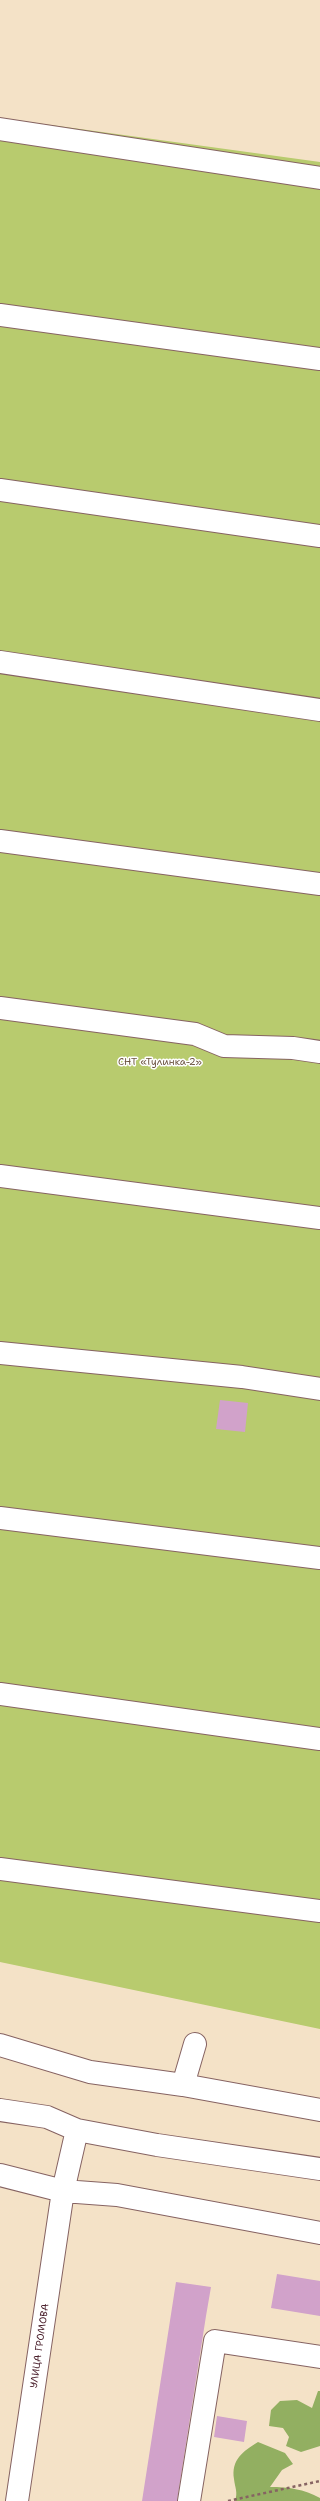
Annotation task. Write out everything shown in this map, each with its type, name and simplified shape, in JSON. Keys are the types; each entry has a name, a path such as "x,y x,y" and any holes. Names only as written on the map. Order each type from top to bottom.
{"street":[{"path":"0,129 320,178"},
{"path":"0,315 320,359"},
{"path":"0,490 320,536"},
{"path":"0,662 320,710"},
{"path":"0,841 320,884"},
{"path":"0,1008 195,1034 224,1046 320,1052"},
{"path":"0,1176 320,1218"},
{"path":"0,1353 242,1377 320,1389"},
{"path":"0,1518 320,1558"},
{"path":"0,1694 320,1739"},
{"path":"0,1869 320,1911"},
{"path":"0,2044 90,2072 183,2085 320,2110"},
{"path":"183,2085 195,2044"},
{"path":"0,2110 47,2117 77,2130 156,2145 320,2169"},
{"name":"УЛИЦА ГРОМОВА","path":"17,2501 63,2191 77,2130"},
{"path":"0,2175 63,2191 117,2195 320,2233"},
{"path":"189,2501 215,2341 320,2357"}],"path":[{"path":"228,2501 320,2481"}],"green space":[{"name":"СНТ «Тулинка-2»","path":"0,118 320,162 320,2029 0,1962"},
{"path":"318,2391 320,2391 320,2446 301,2452 286,2446 289,2437 283,2428 269,2426 271,2410 280,2401 297,2400 312,2408"},
{"path":"258,2442 285,2453 293,2464 282,2470 270,2487 290,2488 302,2491 320,2498 320,2501 235,2501 236,2492 234,2466 236,2461 243,2453"}],"building":[{"path":"220,1400 248,1403 245,1432 216,1429"},
{"path":"277,2274 320,2281 320,2316 271,2308"},
{"path":"176,2282 211,2287 177,2501 142,2501"},
{"path":"217,2416 247,2421 244,2442 214,2437"}]}
